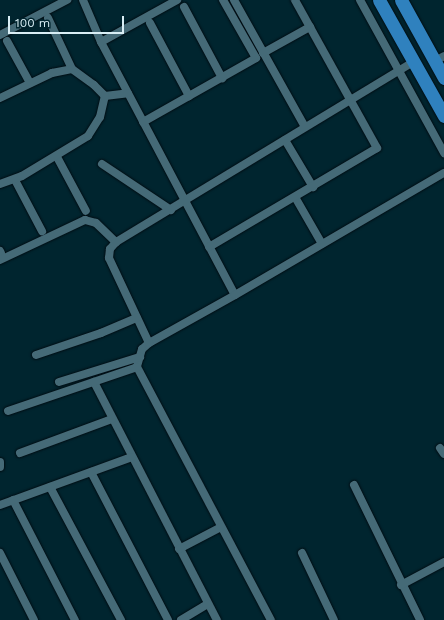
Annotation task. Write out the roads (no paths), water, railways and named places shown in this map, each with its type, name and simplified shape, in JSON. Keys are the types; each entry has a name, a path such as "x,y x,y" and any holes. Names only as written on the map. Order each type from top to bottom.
{"main road":[{"path":"379,0 444,116"},
{"path":"401,0 439,58 444,78"}],"street":[{"path":"0,35 67,0"},
{"path":"83,0 101,42 235,295"},
{"path":"101,42 177,0"},
{"path":"143,122 256,58 223,0"},
{"path":"234,0 305,127"},
{"path":"209,247 377,148 295,0"},
{"path":"360,0 444,153"},
{"path":"184,7 222,78"},
{"path":"48,18 72,69 94,85 105,96"},
{"path":"150,23 189,96"},
{"path":"263,53 310,26"},
{"path":"7,41 30,83"},
{"path":"149,343 109,258 110,249 116,242 413,62"},
{"path":"0,98 52,72 72,69"},
{"path":"105,96 128,93"},
{"path":"0,184 15,180 57,157 88,136 100,117 105,96"},
{"path":"285,140 313,187"},
{"path":"57,157 86,211"},
{"path":"102,164 156,198 171,210"},
{"path":"271,620 137,367 142,349 149,343 235,295 444,173"},
{"path":"15,180 42,231"},
{"path":"295,197 322,244"},
{"path":"0,255 84,220 96,223 116,242"},
{"path":"36,355 101,333 137,318"},
{"path":"58,382 140,357"},
{"path":"8,411 137,367"},
{"path":"94,382 217,620"},
{"path":"20,453 112,419"},
{"path":"0,505 132,457"},
{"path":"0,462 0,467"},
{"path":"91,472 168,620"},
{"path":"354,485 401,585 420,620"},
{"path":"50,487 121,620"},
{"path":"13,500 75,620"},
{"path":"179,548 221,527"},
{"path":"0,553 34,620"},
{"path":"302,553 334,620"},
{"path":"401,585 444,562"},
{"path":"180,620 208,604"}]}
